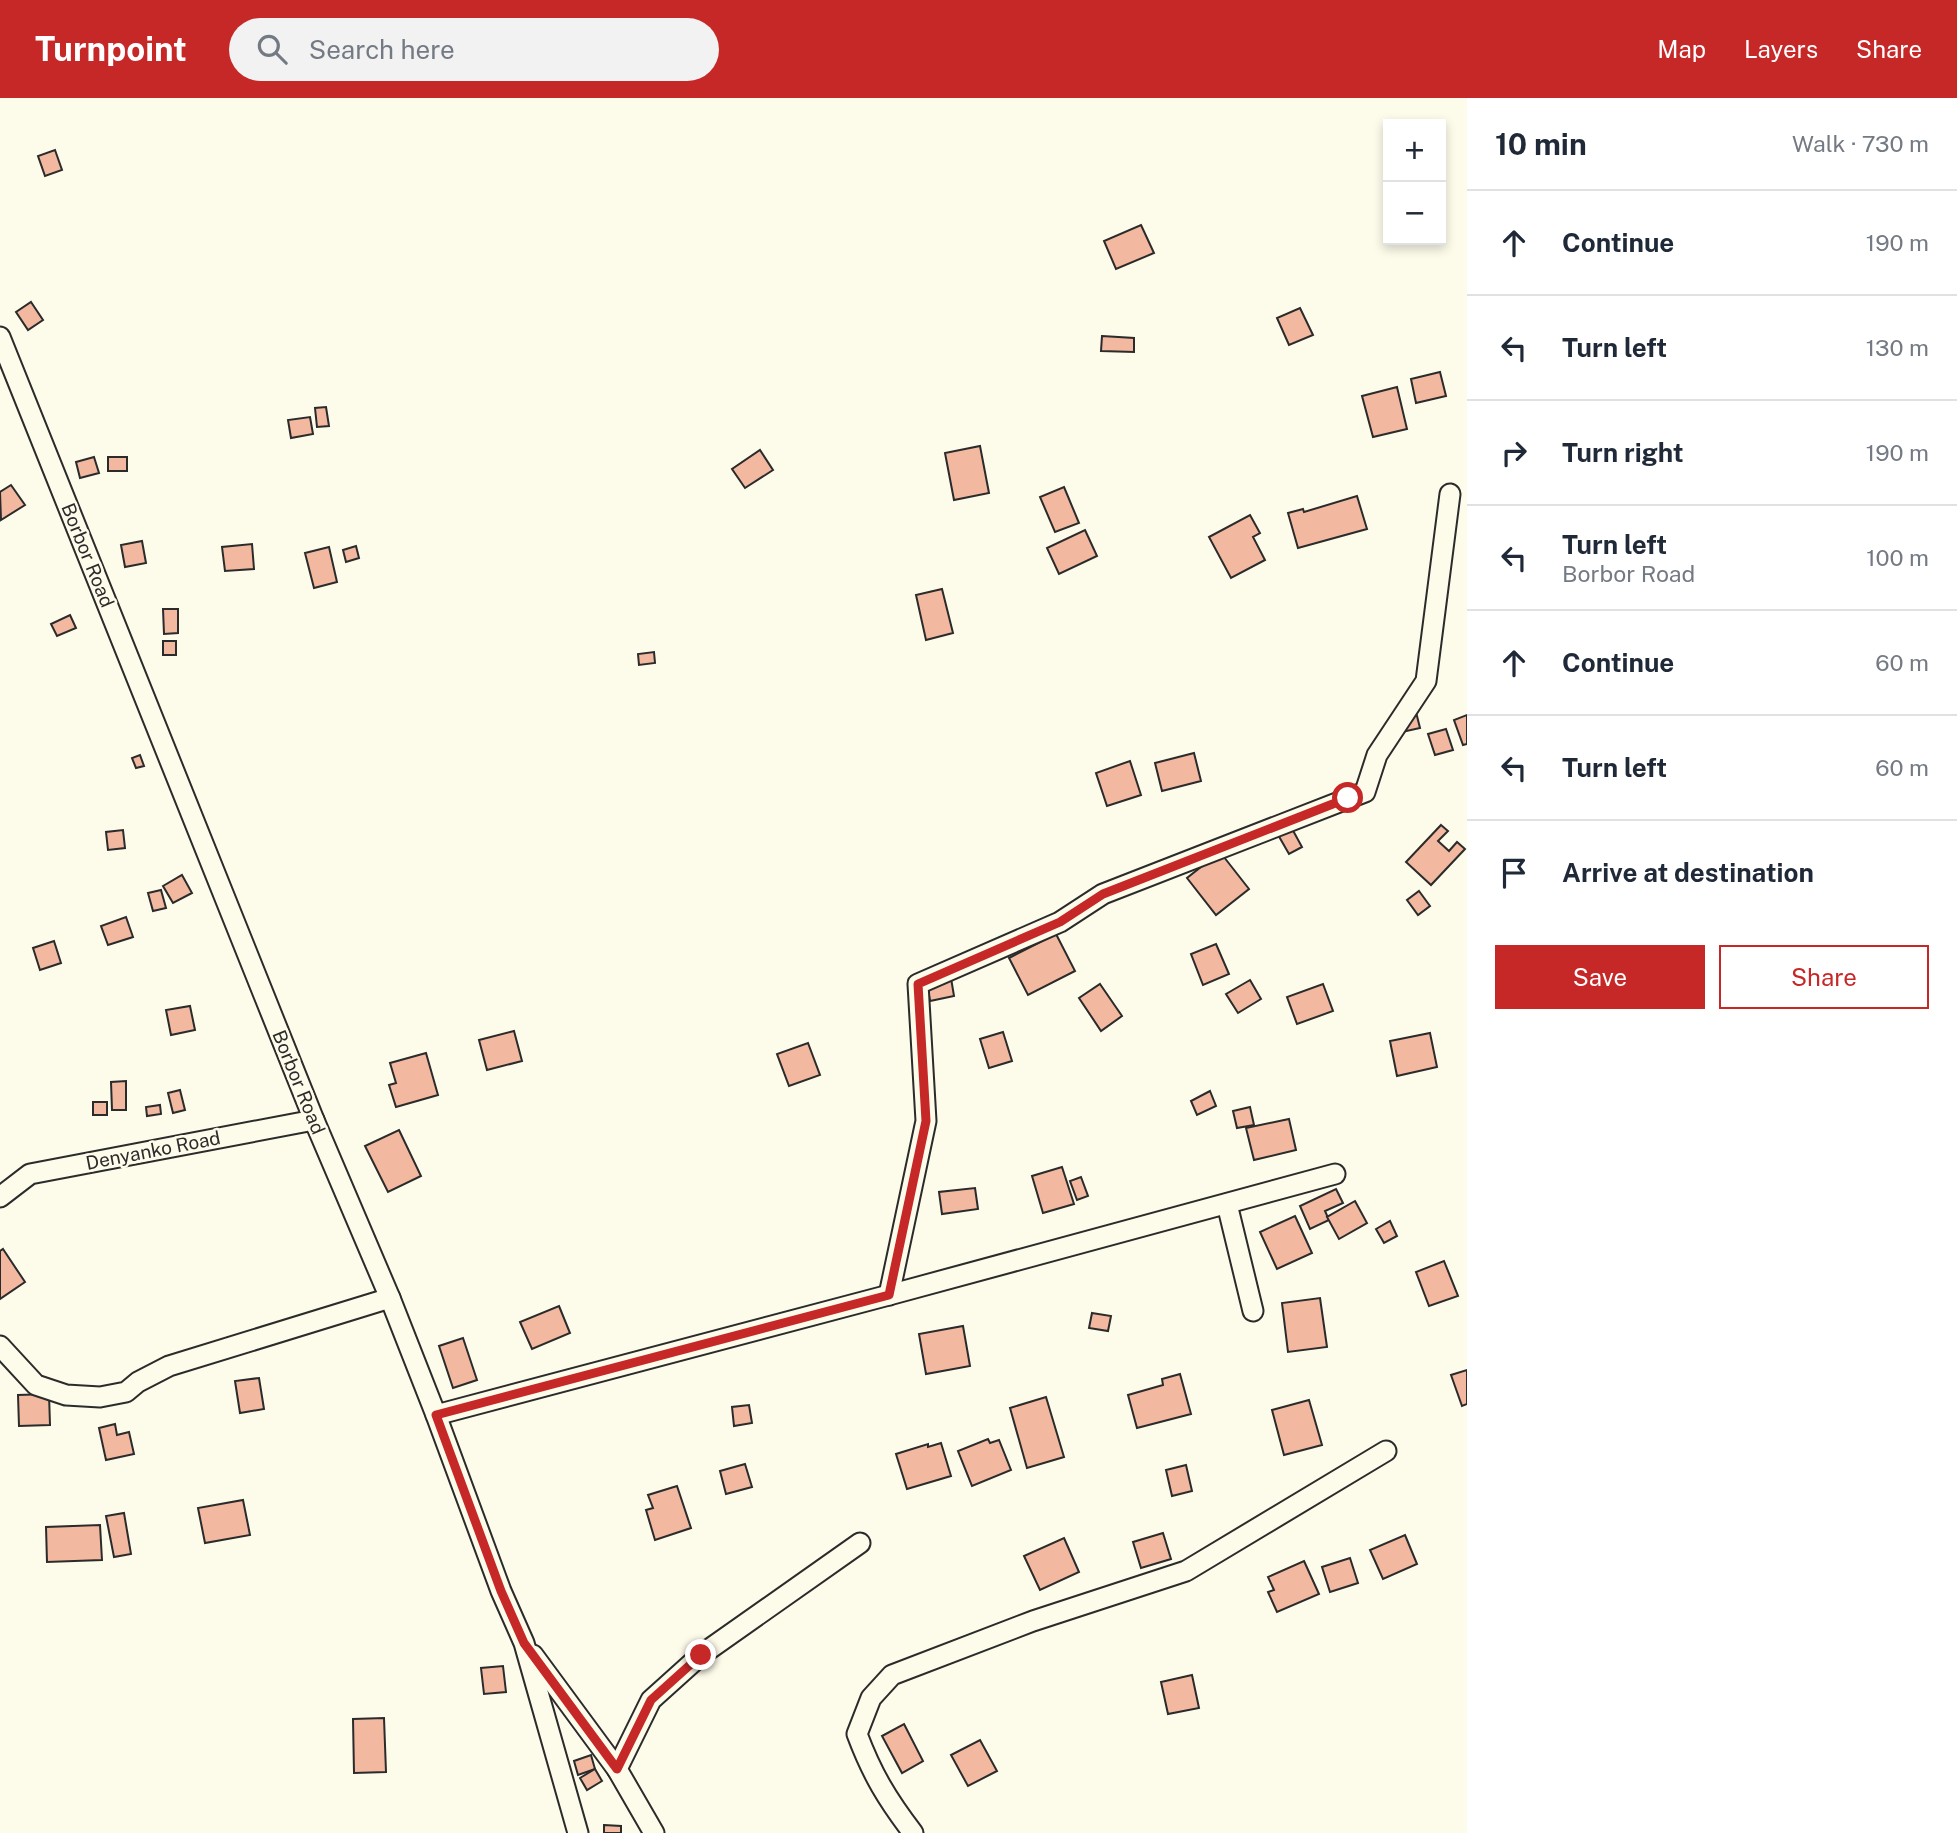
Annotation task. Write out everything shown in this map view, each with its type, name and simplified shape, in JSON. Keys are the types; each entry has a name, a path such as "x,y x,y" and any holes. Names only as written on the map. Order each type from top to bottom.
{"street":[{"name":"Borbor Road","path":"0,337 314,1120 390,1298 436,1415 501,1591 524,1643 578,1833"},
{"path":"889,1295 926,1121 918,984 1060,922 1103,894 1365,792 1377,755 1426,681 1450,494"},
{"name":"Denyanko Road","path":"0,1197 30,1174 314,1120"},
{"path":"436,1415 1335,1174"},
{"path":"1227,1203 1253,1311"},
{"path":"0,1346 36,1385 66,1395 100,1397 126,1392 138,1382 169,1366 390,1298"},
{"path":"913,1833 885,1797 868,1764 857,1734 870,1698 892,1675 1034,1621 1186,1571 1386,1451"},
{"path":"617,1769 651,1700 701,1655 860,1543"},
{"path":"524,1643 617,1769 654,1833"}],"building":[{"path":"55,150 62,170 45,176 38,156"},
{"path":"1141,225 1154,253 1116,269 1104,241"},
{"path":"31,302 43,320 28,330 16,312"},
{"path":"1300,308 1313,335 1289,345 1277,318"},
{"path":"1102,336 1134,338 1134,352 1101,351"},
{"path":"1440,372 1446,396 1416,403 1411,379"},
{"path":"1397,387 1407,429 1373,437 1362,396"},
{"path":"326,407 329,426 317,427 315,408"},
{"path":"310,417 313,434 291,438 288,420"},
{"path":"980,446 989,493 954,500 945,453"},
{"path":"760,450 773,470 745,488 732,469"},
{"path":"94,457 99,473 80,478 76,462"},
{"path":"108,457 127,457 127,471 108,471"},
{"path":"11,485 25,505 1,520 0,492"},
{"path":"1064,487 1079,523 1055,532 1040,497"},
{"path":"1357,496 1367,529 1298,548 1288,513 1303,509 1304,512"},
{"path":"1250,515 1260,533 1253,537 1265,560 1231,578 1209,537"},
{"path":"1085,530 1097,556 1059,574 1047,548"},
{"path":"142,541 146,563 125,567 121,545"},
{"path":"252,544 254,569 225,571 222,547"},
{"path":"356,546 359,558 346,562 343,550"},
{"path":"329,547 337,582 314,588 305,553"},
{"path":"942,589 953,633 926,640 916,595"},
{"path":"163,609 178,609 178,633 164,634"},
{"path":"70,615 76,628 57,636 51,624"},
{"path":"163,641 176,641 176,655 163,655"},
{"path":"654,652 655,663 639,665 638,654"},
{"path":"1416,712 1420,728 1402,732"},
{"path":"1467,715 1467,744 1463,745 1454,720"},
{"path":"1446,729 1453,750 1435,755 1428,734"},
{"path":"1194,753 1201,781 1162,791 1155,763"},
{"path":"140,755 144,766 136,768 132,758"},
{"path":"1130,761 1141,795 1107,806 1096,773"},
{"path":"1290,825 1302,847 1289,854 1277,833"},
{"path":"1441,825 1448,831 1438,841 1449,851 1457,842 1465,849 1431,885 1406,862"},
{"path":"123,830 125,848 108,850 106,832"},
{"path":"1220,852 1249,889 1216,915 1187,878"},
{"path":"182,875 192,893 173,903 163,886"},
{"path":"161,890 166,908 153,911 148,893"},
{"path":"1419,891 1430,906 1418,915 1407,900"},
{"path":"126,917 133,937 108,945 101,926"},
{"path":"1056,934 1075,971 1028,995 1009,958"},
{"path":"54,941 61,963 40,970 33,948"},
{"path":"1216,944 1229,974 1203,985 1191,954"},
{"path":"951,978 954,996 930,1001 927,983"},
{"path":"1250,980 1261,999 1238,1013 1226,994"},
{"path":"1100,984 1122,1016 1101,1031 1079,998"},
{"path":"1323,984 1333,1011 1297,1024 1287,997"},
{"path":"190,1006 195,1030 171,1035 166,1010"},
{"path":"514,1031 522,1061 487,1070 479,1040"},
{"path":"1003,1032 1012,1061 989,1068 980,1039"},
{"path":"1430,1033 1437,1067 1397,1076 1390,1041"},
{"path":"808,1043 820,1075 789,1086 777,1054"},
{"path":"426,1053 438,1095 396,1107 389,1085 396,1083 390,1063"},
{"path":"126,1081 126,1110 112,1110 111,1082"},
{"path":"180,1090 185,1110 173,1113 168,1093"},
{"path":"1210,1091 1216,1106 1197,1115 1191,1101"},
{"path":"93,1102 107,1102 107,1115 93,1115"},
{"path":"160,1105 161,1114 147,1116 146,1107"},
{"path":"1250,1107 1254,1125 1237,1128 1233,1111"},
{"path":"1289,1119 1296,1150 1254,1160 1246,1128"},
{"path":"399,1130 421,1176 388,1192 365,1146"},
{"path":"1062,1167 1074,1204 1043,1213 1032,1176"},
{"path":"1081,1177 1088,1196 1077,1200 1070,1181"},
{"path":"975,1188 978,1209 942,1214 939,1192"},
{"path":"1336,1189 1343,1203 1325,1211 1329,1220 1310,1229 1300,1206"},
{"path":"1355,1201 1367,1223 1339,1239 1327,1217"},
{"path":"1295,1216 1312,1253 1277,1269 1260,1232"},
{"path":"1390,1221 1397,1236 1384,1243 1376,1229"},
{"path":"3,1249 25,1282 0,1299 0,1251"},
{"path":"1444,1261 1458,1296 1429,1306 1416,1272"},
{"path":"1320,1298 1327,1347 1288,1352 1282,1303"},
{"path":"559,1306 570,1333 532,1349 520,1322"},
{"path":"1092,1313 1111,1316 1108,1331 1089,1328"},
{"path":"963,1326 970,1366 926,1374 919,1334"},
{"path":"463,1338 477,1380 453,1388 439,1346"},
{"path":"1467,1370 1467,1404 1462,1406 1451,1375"},
{"path":"1180,1374 1191,1414 1137,1428 1128,1395 1163,1385 1162,1379"},
{"path":"259,1378 264,1409 240,1413 235,1381"},
{"path":"49,1394 50,1425 19,1426 18,1395"},
{"path":"1046,1397 1064,1457 1027,1468 1010,1408"},
{"path":"1309,1400 1322,1445 1284,1455 1272,1410"},
{"path":"749,1405 752,1423 734,1426 732,1407"},
{"path":"115,1424 117,1435 129,1432 134,1454 106,1460 99,1428"},
{"path":"988,1439 990,1443 999,1440 1011,1470 972,1486 958,1451"},
{"path":"941,1443 951,1476 907,1489 896,1454 928,1444 928,1447"},
{"path":"745,1464 752,1487 726,1494 720,1471"},
{"path":"1186,1465 1192,1491 1172,1496 1166,1470"},
{"path":"677,1486 691,1528 655,1540 646,1510 653,1508 648,1495"},
{"path":"243,1500 250,1535 205,1543 198,1508"},
{"path":"124,1513 131,1554 114,1557 106,1516"},
{"path":"100,1525 102,1560 47,1562 46,1527"},
{"path":"1163,1533 1171,1559 1141,1568 1133,1542"},
{"path":"1405,1535 1417,1564 1383,1579 1370,1550"},
{"path":"1064,1538 1079,1572 1040,1590 1024,1556"},
{"path":"1350,1558 1358,1583 1330,1592 1322,1567"},
{"path":"1304,1561 1319,1594 1277,1612 1268,1592 1274,1590 1268,1577"},
{"path":"503,1666 506,1692 484,1694 481,1668"},
{"path":"1192,1675 1199,1708 1168,1714 1161,1682"},
{"path":"384,1718 386,1772 354,1773 353,1719"},
{"path":"904,1724 923,1761 902,1773 882,1736"},
{"path":"980,1740 997,1771 968,1786 951,1755"},
{"path":"591,1755 595,1769 578,1775 574,1761"},
{"path":"595,1769 602,1781 587,1790 580,1778"},
{"path":"604,1825 621,1826 621,1833 604,1833"}],"route":[{"path":"701,1655 651,1700 617,1769 524,1643 501,1591 436,1415 889,1295 926,1121 918,984 1060,922 1103,894 1348,798"}]}
